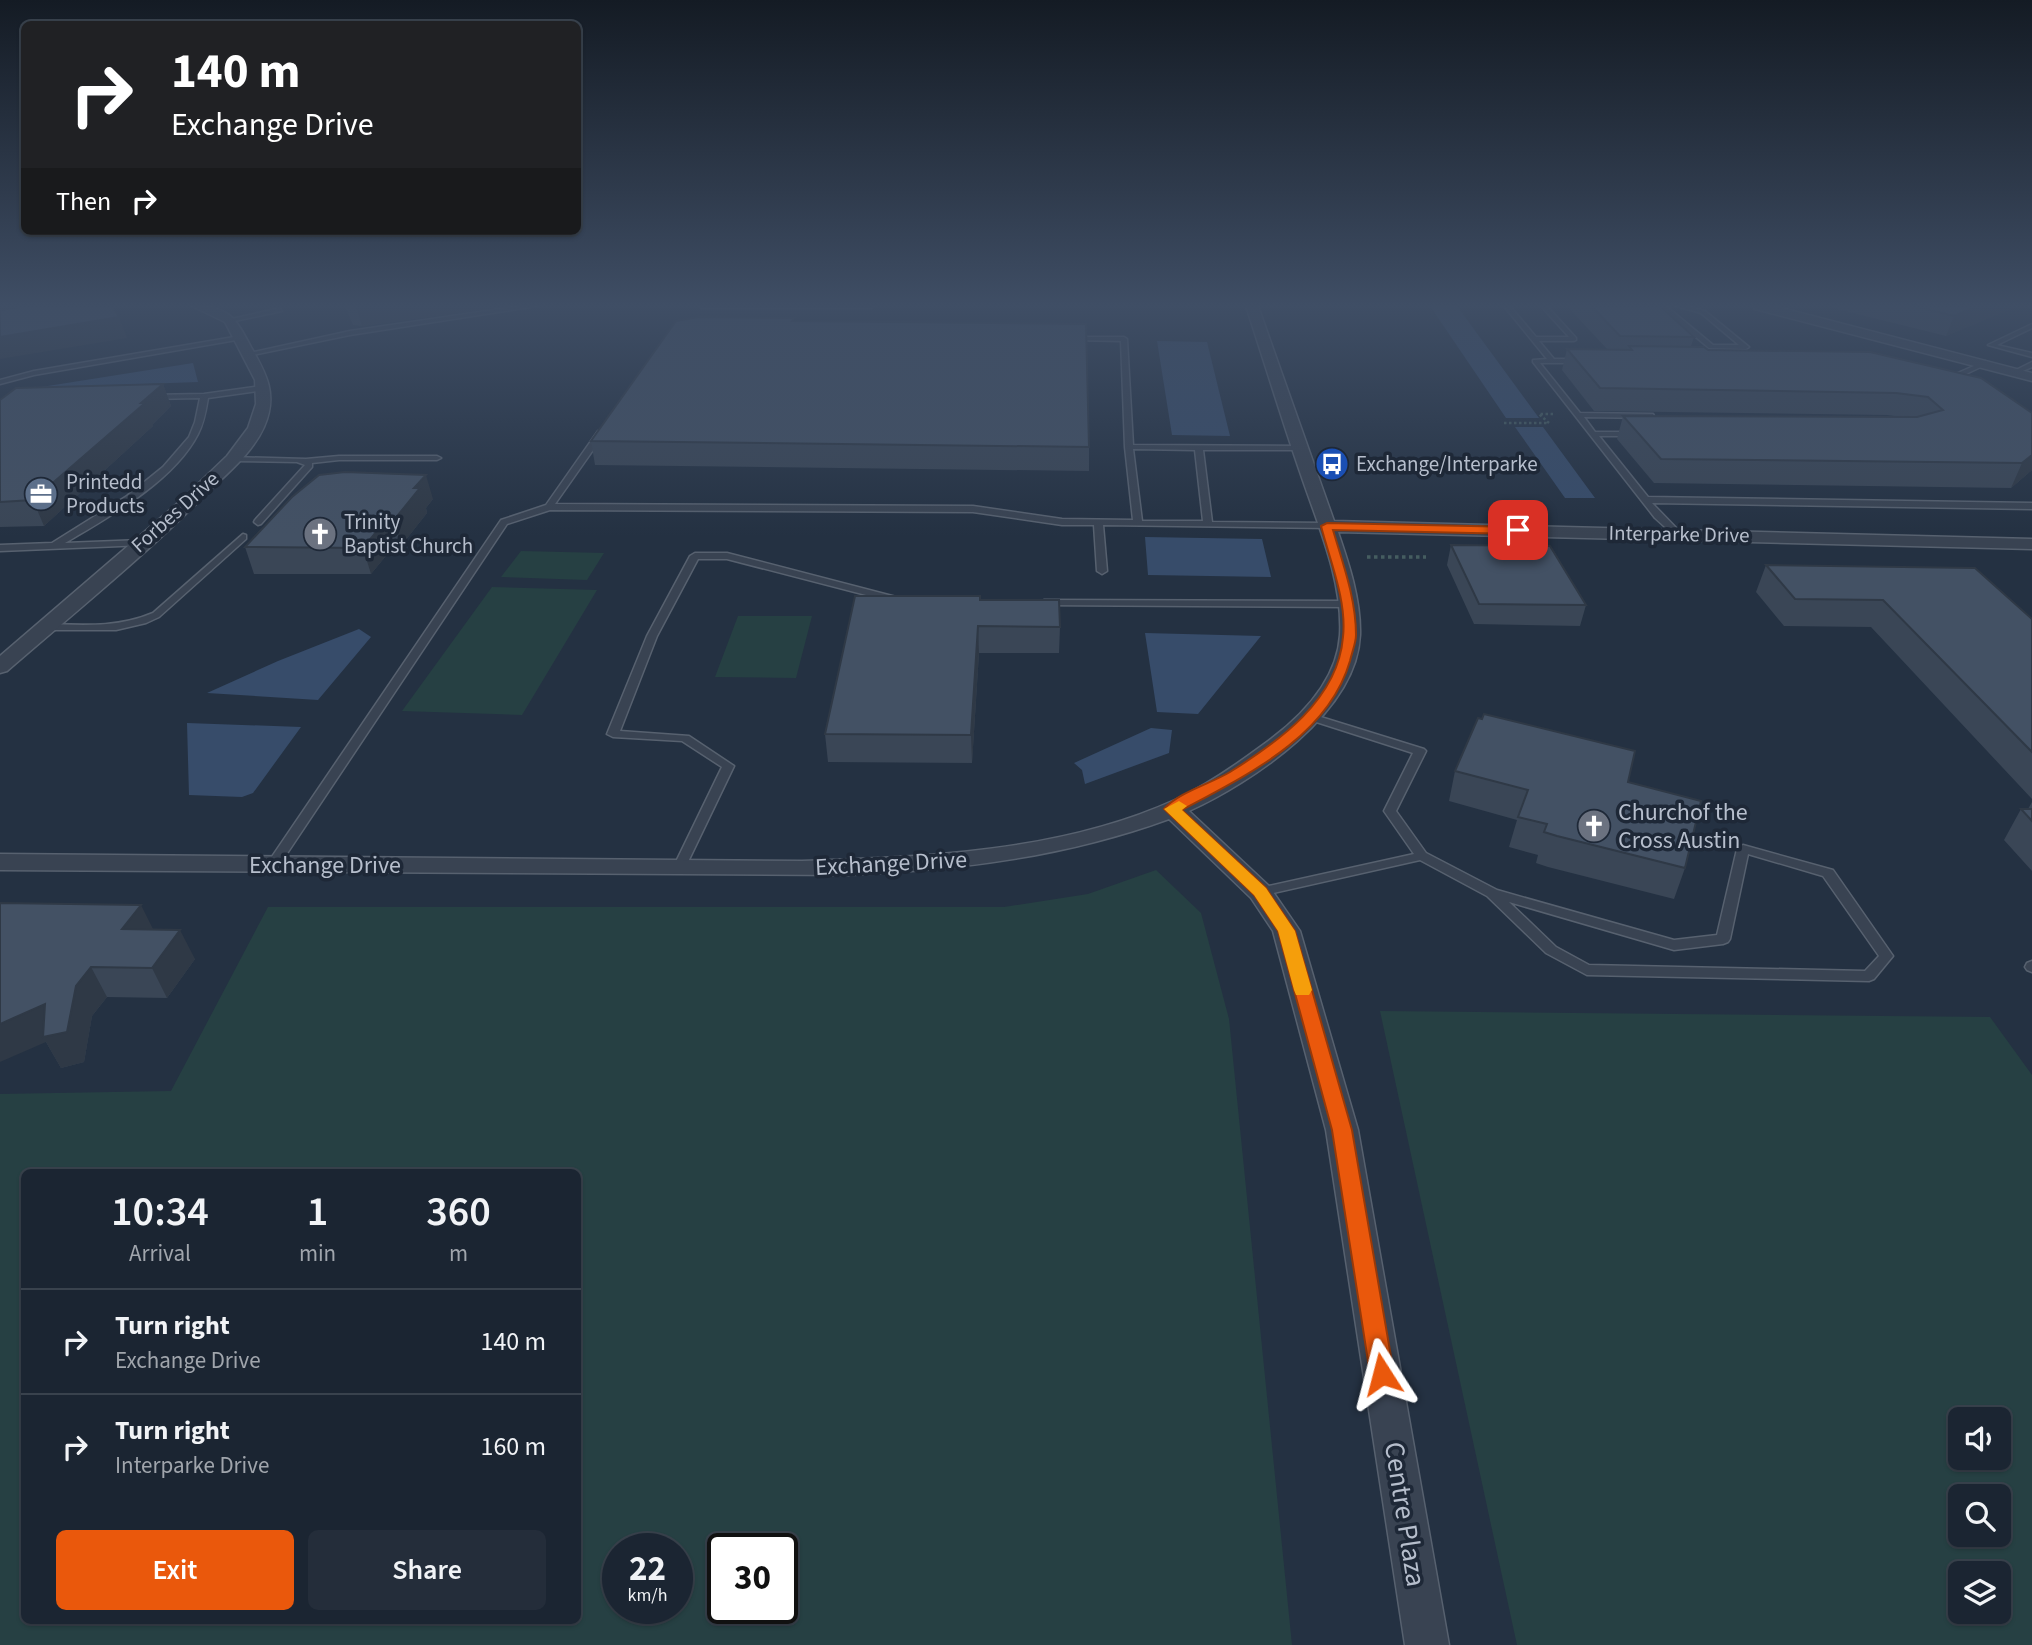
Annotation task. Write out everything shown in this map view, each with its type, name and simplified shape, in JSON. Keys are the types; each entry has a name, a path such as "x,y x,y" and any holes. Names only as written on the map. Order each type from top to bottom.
{"street":[{"name":"Forbes Drive","path":"0,667 233,459 256,428 263,404 262,383"},
{"name":"Exchange Drive","path":"0,862 802,869 922,865 1013,854 1094,834 1172,809 1233,776 1282,744 1311,717 1339,676 1350,638 1347,604 1327,526 1278,383"},
{"name":"Interparke Drive","path":"1327,526 2032,544"},
{"name":"Centre Plaza","path":"1172,809 1260,892 1286,931 1342,1130 1427,1645"}],"lane":[{"path":"1126,383 1129,447 1138,522"},
{"path":"1552,383 1659,518 1678,534"},
{"path":"1941,383 1952,386"},
{"path":"136,397 204,396 262,387"},
{"path":"54,546 122,504 177,456 193,436 203,409 204,396"},
{"path":"1577,415 1658,416"},
{"path":"549,507 604,429"},
{"path":"1592,434 1647,434"},
{"path":"1129,447 1300,448"},
{"path":"1199,447 1209,524"},
{"path":"233,459 306,461 339,458 437,458"},
{"path":"258,522 307,470 309,466 306,461"},
{"path":"1646,500 2032,506"},
{"path":"273,864 504,522 549,507 973,509 1062,522 1327,526"},
{"path":"1098,522 1102,570"},
{"path":"45,628 117,628 144,622 156,615 243,537"},
{"path":"0,548 142,543"},
{"path":"679,868 728,766 685,738 613,734 652,636 695,556 727,556 905,602"},
{"path":"1029,603 1347,604"},
{"path":"1311,717 1420,751 1390,811 1422,856 1492,893 1674,945 1723,939 1743,849 1828,873 1886,956 1869,976 1587,970 1551,950 1492,893"},
{"path":"1260,892 1422,856"}],"path":[{"path":"1504,423 1549,423 1539,414 1577,415"},
{"path":"1367,557 1426,557"}],"green space":[{"path":"521,551 604,553 587,580 501,577"},
{"path":"492,587 597,590 522,715 402,711"},
{"path":"738,616 812,616 796,678 715,677"},
{"path":"1156,870 1201,913 1229,1019 1292,1645 0,1645 0,1094 171,1091 268,907 1004,907 1088,894"},
{"path":"1380,1011 1990,1017 2032,1075 2032,1645 1517,1645"}],"water":[{"path":"68,383 177,383 35,388"},
{"path":"1164,383 1217,383 1230,436 1172,435"},
{"path":"1482,383 1513,383 1539,418 1506,418"},
{"path":"1515,427 1543,427 1595,498 1565,498"},
{"path":"1145,537 1262,539 1271,577 1148,575"},
{"path":"359,629 371,637 318,700 207,693 278,661"},
{"path":"1145,633 1261,636 1198,714 1157,712"},
{"path":"187,723 301,727 253,793 242,797 189,795"},
{"path":"1151,728 1172,730 1169,753 1085,784 1082,770 1074,763"}],"building":[{"path":"632,383 1087,383 1089,447 591,441"},
{"path":"1596,383 1988,383 2032,413 2032,455 2022,463 1661,459 1623,416 1917,417 1943,410 1928,397 1896,393 1600,388"},
{"path":"163,384 141,403 145,403 33,500 0,502 0,400 16,388"},
{"path":"345,472 426,475 414,488 420,488 394,520 386,520 363,548 245,547 292,497 319,475"},
{"path":"1451,545 1550,546 1586,605 1479,604"},
{"path":"1766,565 1975,568 2032,619 2032,752 1883,600 1795,599"},
{"path":"855,596 980,596 980,600 1059,600 1060,627 978,626 971,735 825,734"},
{"path":"1484,714 1635,751 1628,782 1701,801 1685,868 1544,832 1547,824 1518,817 1528,790 1455,771 1478,718 1482,719"},
{"path":"2021,809 2032,809 2032,821"},
{"path":"0,903 141,905 122,929 180,930 152,968 91,967 76,986 67,1032 43,1037 45,1004 0,1024"}],"slow traffic":[{"path":"1179,806 1172,809 1260,892 1273,911 1286,931 1303,990"}],"place":[{"name":"Exchange/Interparke","path":"1332,464"},
{"name":"Printedd Products","path":"41,494"},
{"name":"Trinity Baptist Church","path":"320,534"},
{"name":"Churchof the Cross Austin","path":"1594,826"}],"route":[{"path":"1382,1374 1342,1130 1286,931 1260,892 1172,809 1233,776 1282,744 1311,717 1339,676 1350,638 1348,607 1327,526 1518,530"}]}
